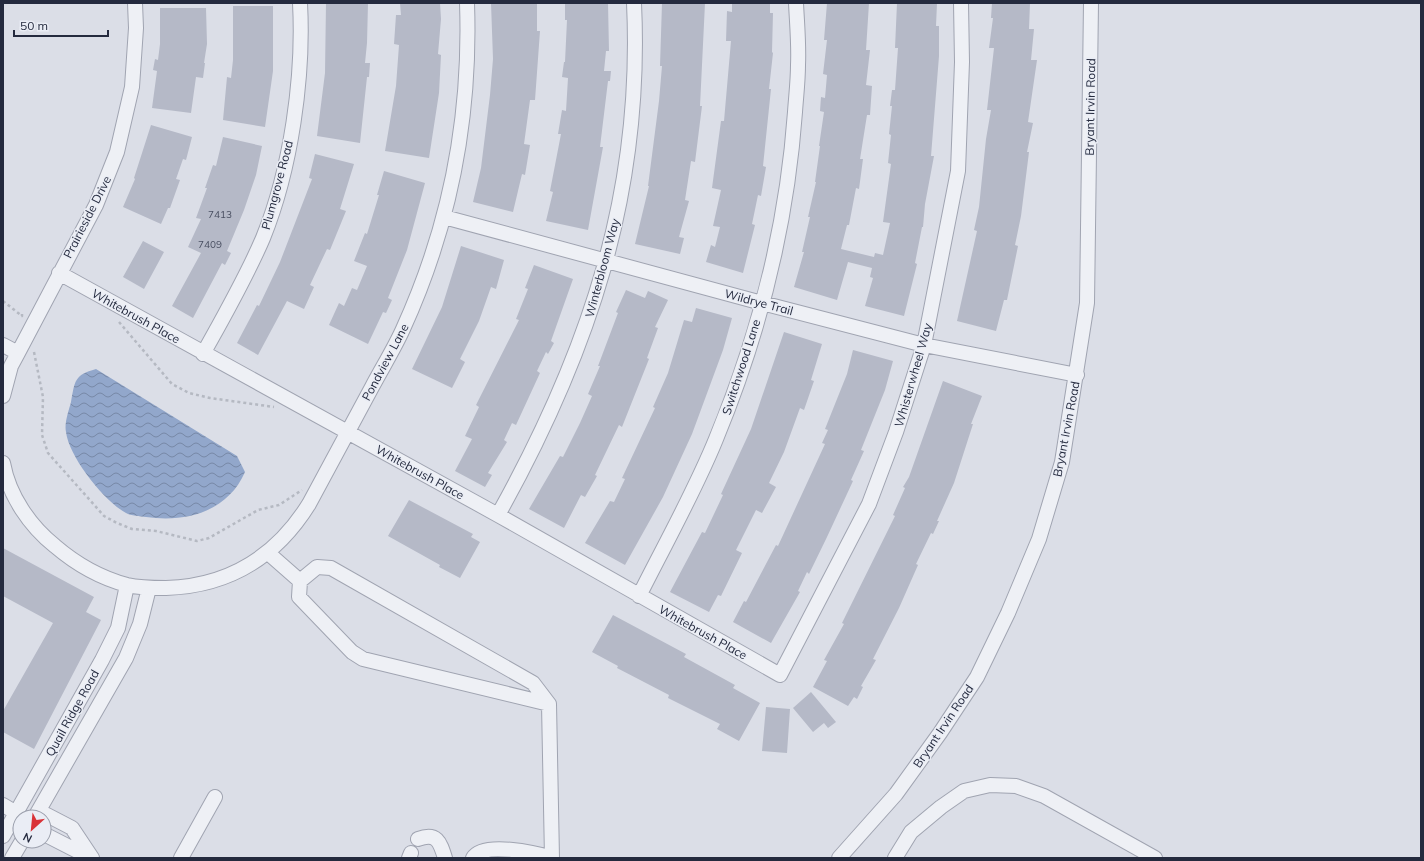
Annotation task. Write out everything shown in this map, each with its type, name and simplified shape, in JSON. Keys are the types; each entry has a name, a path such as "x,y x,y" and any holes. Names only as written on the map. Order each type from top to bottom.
{"street":[{"name":"Prairieside Drive","path":"3,396 11,366 58,273 96,205 117,152 132,87 136,28 135,3"},
{"name":"Plumgrove Road","path":"203,354 244,280 263,236 274,205 295,112 299,77 300,3"},
{"name":"Pondview Lane","path":"128,585 149,588 183,587 207,583 230,576 250,565 267,552 296,525 348,432 402,330 430,262 444,217 460,141 468,63 467,3"},
{"name":"Winterbloom Way","path":"498,515 533,449 561,391 589,319 607,260 623,188 631,135 636,79 634,3"},
{"name":"Switchwood Lane","path":"639,596 716,440 736,389 762,303 783,216 792,155 798,66 796,3"},
{"name":"Whisterwheel Way","path":"780,675 869,504 896,432 924,345 958,171 962,62 961,3"},
{"name":"Bryant Irvin Road","path":"839,858 896,794 940,733 977,677 1008,613 1039,539 1062,462 1077,375 1087,303 1091,3"},
{"name":"Wildrye Trail","path":"444,217 924,345 1077,375"},
{"name":"Whitebrush Place","path":"58,273 498,515 780,675"},
{"path":"3,345 18,353"},
{"path":"3,467 12,490 23,511 45,538 87,569 128,585"},
{"path":"267,552 300,581"},
{"path":"473,858 475,854 484,849 530,852 552,858 549,704 533,683 331,568 317,567 300,581 299,598 352,652 363,659 549,704"},
{"name":"Quail Ridge Road","path":"23,809 118,628 128,585"},
{"name":"Quail Ridge Road","path":"40,809 126,658 140,624 149,588"},
{"path":"895,858 911,832 941,807 964,791 990,785 1016,786 1044,796 1155,858"},
{"path":"181,858 215,797"},
{"path":"3,805 12,810"},
{"path":"52,818 72,828 92,858"},
{"name":"Quail Ridge Road","path":"3,836 12,825"},
{"path":"418,839 427,836 434,838 440,844 445,858"},
{"path":"52,838 92,858"},
{"name":"Bryant Irvin Road","path":"843,858 850,845"},
{"path":"12,858 17,849"}],"path":[{"path":"3,301 22,316 25,309"},
{"path":"123,322 116,318 172,384 189,393 210,398 276,407 262,400"},
{"path":"31,358 37,345"},
{"path":"34,352 43,397 42,435 48,453 98,510 117,523 132,529 156,530 197,541 209,538 258,510 279,505 303,490"},
{"path":"300,496 306,484"}],"water":[{"path":"96,369 237,456 245,472 238,485 217,505 191,516 161,518 136,516 128,514 117,507 98,489 89,477 74,454 66,432 67,417 75,384 79,377 83,374"}],"building":[{"path":"326,3 368,3 365,63 370,63 369,77 367,77 360,143 317,136 325,73"},
{"path":"400,3 440,3 441,19 438,54 441,55 439,93 429,158 385,151 396,86 399,45 394,44 396,15 401,15"},
{"path":"491,3 537,3 537,31 540,31 535,100 530,100 524,144 530,145 525,175 522,174 513,212 473,202 481,168 490,95 493,59"},
{"path":"565,3 608,3 609,51 606,51 604,71 611,71 610,81 608,81 600,147 603,147 588,230 546,221 553,192 550,191 561,134 558,134 562,110 566,111 568,78 562,77 565,62 567,20 565,20"},
{"path":"662,3 705,3 700,106 702,106 695,162 691,161 685,200 689,201 679,237 684,238 680,254 635,244 649,186 659,101 662,66 660,66"},
{"path":"732,3 770,3 770,13 773,13 773,53 769,89 771,89 763,166 766,167 761,196 758,195 752,224 755,225 743,273 706,262 711,245 715,247 720,227 713,226 721,190 712,188 721,121 724,121 731,41 726,41 727,11 732,12"},
{"path":"827,3 869,3 866,50 870,50 866,85 872,86 870,115 867,115 860,159 863,159 859,189 856,188 849,225 847,225 841,249 874,257 875,253 883,255 890,223 883,222 891,164 888,163 891,135 889,134 892,106 890,106 892,90 895,90 898,48 895,48 897,3 937,3 936,26 939,26 939,56 931,156 934,156 925,204 923,227 915,263 917,264 904,316 865,306 873,278 870,277 872,268 848,262 837,300 794,287 804,252 802,252 816,182 824,112 820,111 821,97 825,98 827,75 823,74 827,40 824,40"},
{"path":"992,3 1030,3 1029,29 1034,29 1031,60 1037,60 1028,122 1033,123 1027,152 1029,152 1021,216 1015,245 1018,246 1007,300 1004,300 996,331 957,321 977,231 974,230 979,207 986,139 991,110 987,110 994,48 989,48 993,18 991,18"},
{"path":"233,6 273,6 273,71 265,127 223,120 227,77 231,78 233,60"},
{"path":"160,8 206,8 207,44 203,78 196,77 191,113 152,108 157,71 153,70 155,59 158,60 160,44"},
{"path":"151,125 192,137 186,160 183,159 176,179 180,180 170,208 168,208 161,224 123,207 135,179 134,178"},
{"path":"223,137 262,146 256,175 244,210 227,251 231,253 225,265 222,263 193,318 172,306 201,253 188,247 201,219 196,218 207,188 205,188 213,165 216,166"},
{"path":"315,154 354,164 340,209 346,211 330,250 327,249 310,285 314,287 304,309 287,301 258,355 237,343 257,305 259,306 280,262 312,179 309,178"},
{"path":"384,171 425,183 407,250 388,298 392,300 386,313 383,312 368,344 329,325 339,303 344,306 352,288 357,290 367,266 354,261 365,233 367,234 379,195 377,195"},
{"path":"143,241 164,252 144,289 123,277"},
{"path":"461,246 504,260 496,289 491,287 479,321 460,359 465,362 452,388 412,369 442,307"},
{"path":"534,265 573,279 551,341 554,343 548,354 546,352 537,371 540,373 516,425 512,423 504,440 507,442 488,473 492,475 485,487 455,471 472,439 465,436 479,407 476,405 519,320 516,319 528,289 525,288"},
{"path":"626,290 645,298 648,291 668,300 655,327 658,328 647,358 649,359 622,427 619,425 595,475 597,476 585,497 581,495 564,528 529,509 560,456 563,457 592,396 588,394 600,366 598,366 618,313 616,312"},
{"path":"696,308 732,318 723,350 692,434 663,497 625,565 585,543 610,501 614,502 625,479 622,478 655,408 653,407 668,373 684,320 692,322"},
{"path":"784,332 822,344 811,380 814,381 804,410 800,408 784,452 769,483 776,487 762,513 756,510 736,550 742,553 721,596 718,595 709,612 670,592 702,532 705,533 723,495 721,494 751,429"},
{"path":"853,350 893,361 885,390 861,450 864,451 851,480 853,481 809,574 807,572 798,591 800,592 771,643 733,622 744,601 746,602 776,545 778,546 825,444 822,443 828,430 825,429 847,374"},
{"path":"943,381 982,396 971,424 973,424 954,483 937,521 939,521 933,534 931,533 916,564 918,565 899,608 873,659 876,660 861,686 863,687 857,699 854,697 848,706 813,687 827,661 824,660 844,624 842,623 895,516 893,515 905,488 903,487 909,477"},
{"path":"409,500 473,534 471,537 480,542 460,578 388,536"},
{"path":"3,548 94,597 86,612 101,620 34,749 3,732 3,711 53,623 3,596"},
{"path":"613,615 686,654 684,657 735,685 733,688 760,703 739,741 717,729 720,724 668,698 669,695 617,668 618,666 592,652"},
{"path":"811,692 836,722 828,728 824,723 813,732 793,708"},
{"path":"766,707 790,709 787,753 762,751"}]}
